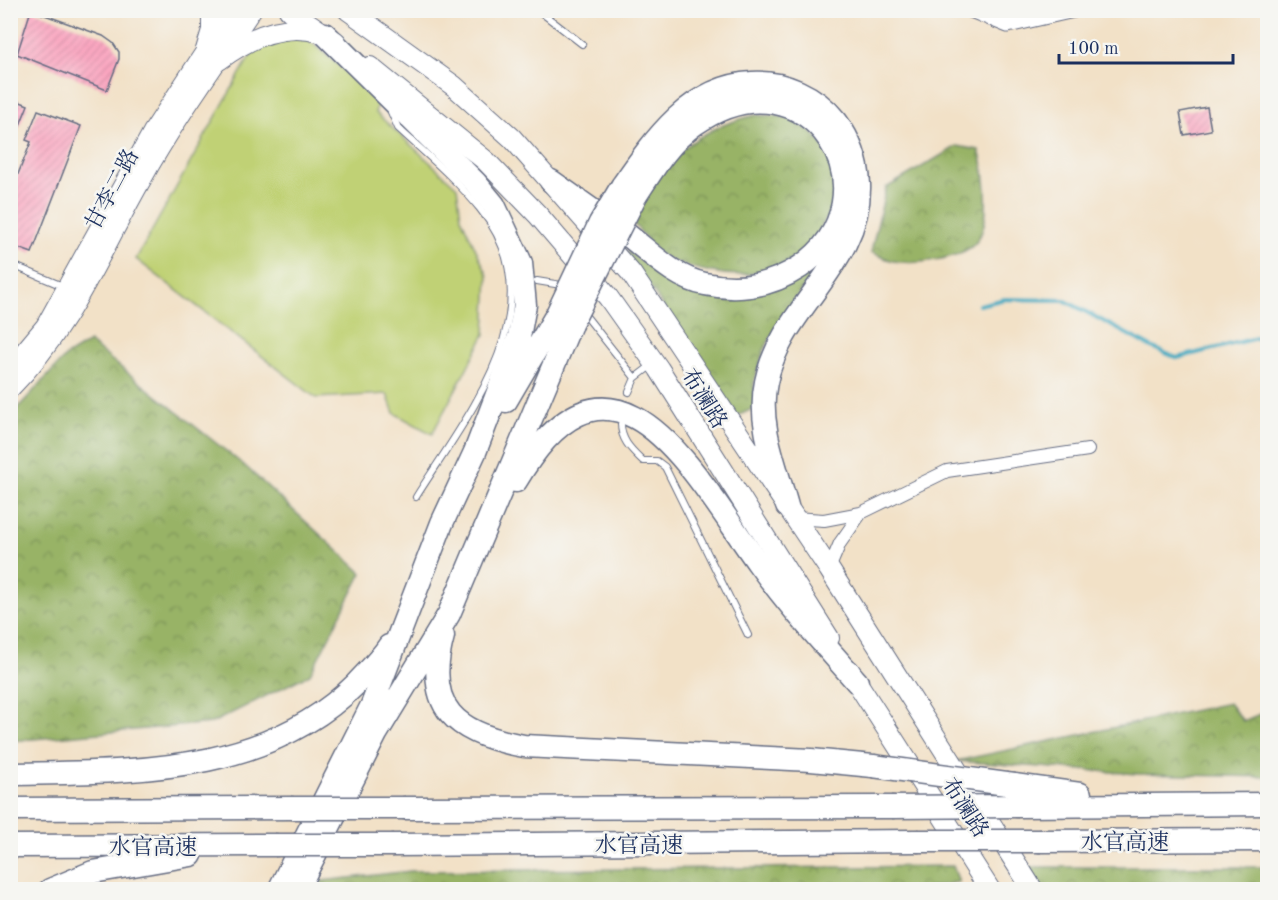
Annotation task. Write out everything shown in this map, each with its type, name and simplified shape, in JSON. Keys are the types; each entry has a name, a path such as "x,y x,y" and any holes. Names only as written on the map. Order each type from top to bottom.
{"highway":[{"path":"279,890 372,705 442,523 474,452 519,337 525,305 521,263 494,206 475,182 325,34"},
{"path":"474,452 564,319 629,192 669,123 709,95 727,87 752,82 780,84 807,95 828,110 844,132 858,164 859,196 856,218 834,265 775,353 766,381 763,409 790,512"},
{"path":"551,181 675,271 703,284 731,287 759,286 786,276 810,260 829,238 839,220 844,196 841,170 832,144 816,122 799,110 777,101 746,101 720,108 693,125 671,145 629,192"},
{"path":"297,890 376,734 449,614 482,540 564,319"},
{"path":"482,540 530,458 560,424 571,416 603,409 621,411 640,418 672,447 784,599 857,682"},
{"path":"10,774 139,771 198,763 252,748 305,722 349,690 386,651 411,608"},
{"path":"449,614 436,662 436,680 440,698 455,717 479,735 524,746 810,760 873,766 1016,795"},
{"name":"水官高速","path":"10,809 892,807 1016,795 1183,805 1268,804"},
{"name":"水官高速","path":"10,846 1268,840"},
{"path":"50,890 93,872 234,846"}],"main road":[{"path":"212,10 212,55 268,33 307,29 325,34"},
{"name":"甘李二路","path":"10,389 57,335 79,300 142,179 212,55 232,10"},
{"name":"甘李二路","path":"10,368 45,326 68,288 152,132 212,55 252,10"},
{"name":"布澜路","path":"289,10 412,99 486,161 538,215 608,297 654,363 990,890"},
{"name":"布澜路","path":"348,10 454,86 512,138 631,273 829,569 1033,890"}],"street":[{"path":"971,10 1008,25 1074,10"},
{"path":"790,512 824,520 861,513 947,471 1088,450"},
{"path":"829,569 840,543 861,513"}],"lane":[{"path":"538,10 582,44"},
{"path":"381,89 399,128 481,210 507,260 514,285 503,346 479,397 416,497"},
{"path":"10,264 68,288"},
{"path":"537,281 561,285 635,378"},
{"path":"629,392 635,378 654,363"},
{"path":"621,424 622,437 643,461 657,461 665,467 748,635"}],"green space":[{"path":"279,34 307,39 380,100 375,112 457,187 461,217 488,276 485,334 432,434 394,413 387,394 316,398 136,259 249,58 262,41"},
{"path":"756,115 787,118 816,137 831,162 834,191 826,219 808,244 783,264 750,274 712,272 666,258 653,247 633,223 654,182 666,166 695,140 733,121"},
{"path":"957,146 979,150 982,160 986,209 982,232 977,241 961,253 938,260 893,261 871,252 886,188"},
{"path":"841,235 780,321 764,350 754,382 755,408 737,416 625,250 658,272 727,292"},
{"path":"89,342 245,466 362,573 310,674 212,723 11,741 11,415 66,356"},
{"path":"1229,703 1243,721 1267,711 1267,777 1138,774 956,761"},
{"path":"953,866 959,882 928,888 318,889 322,881 411,871"},
{"path":"1027,867 1267,867 1267,889 1186,890 1174,884 1137,883 1133,889 1042,889"}],"building":[{"path":"31,10 103,36 113,43 119,52 119,59 107,90 17,54"},
{"path":"10,98 28,105 16,135 10,133"},
{"path":"1207,107 1211,130 1184,135 1180,112"},
{"path":"38,110 81,126 32,253 10,245 10,194 31,142 26,140"}],"waterway":[{"path":"979,305 1005,299 1064,300 1151,347 1177,358 1268,335"}]}
